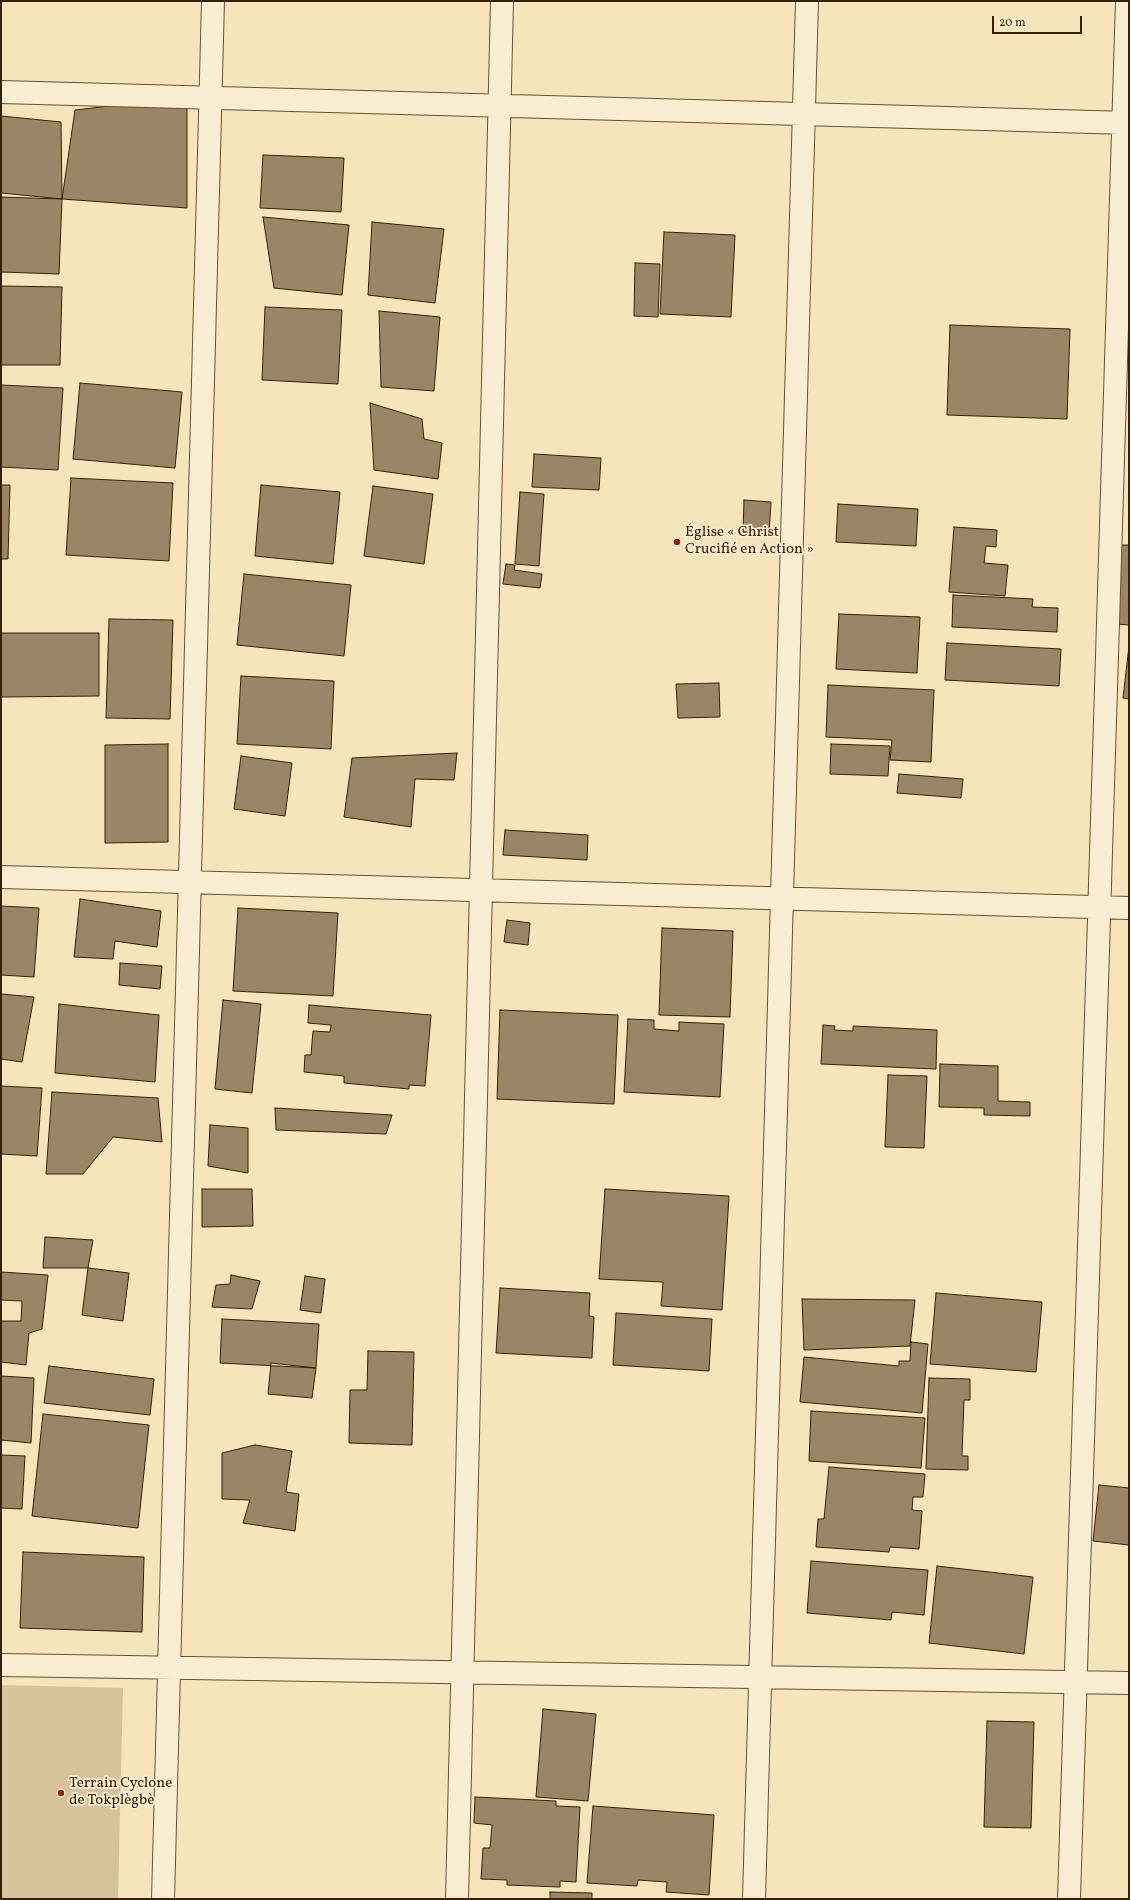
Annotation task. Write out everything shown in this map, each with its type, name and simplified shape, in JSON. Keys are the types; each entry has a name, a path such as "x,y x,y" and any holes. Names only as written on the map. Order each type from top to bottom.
{"street":[{"path":"163,1899 213,1"},
{"path":"457,1899 502,1"},
{"path":"754,1899 807,1"},
{"path":"1070,1899 1099,908 1126,123 1127,1"},
{"path":"1,92 1126,123"},
{"path":"1,877 1129,908"},
{"path":"1,1665 1129,1683"}],"shaded area":[{"name":"Terrain Cyclone de Tokplègbè","path":"1,1685 123,1688 118,1899 1,1899"}],"building":[{"path":"187,97 187,208 62,199 75,110"},
{"path":"1,116 61,122 62,199 1,193"},
{"path":"263,155 344,158 341,212 260,208"},
{"path":"1,197 62,199 59,274 1,272"},
{"path":"263,217 349,225 342,295 274,288"},
{"path":"372,222 444,229 435,303 368,295"},
{"path":"664,232 735,235 731,317 660,314"},
{"path":"635,263 660,264 658,317 634,316"},
{"path":"1,286 62,287 60,365 1,365"},
{"path":"265,307 342,310 338,384 262,380"},
{"path":"379,311 440,317 434,391 381,387"},
{"path":"950,325 1070,329 1067,419 947,415"},
{"path":"80,383 182,392 175,468 73,459"},
{"path":"1,385 63,388 58,470 1,467"},
{"path":"370,403 422,419 424,439 442,443 438,479 374,470"},
{"path":"534,454 601,458 599,490 532,487"},
{"path":"71,478 173,483 169,561 66,555"},
{"path":"1,485 10,485 8,559 1,559"},
{"path":"261,485 340,492 333,564 255,556"},
{"path":"373,486 433,494 424,564 364,556"},
{"path":"520,492 544,494 539,566 515,564"},
{"path":"744,500 771,502 769,534 743,532"},
{"path":"838,504 918,509 916,546 836,542"},
{"path":"954,527 997,530 996,547 986,546 984,563 1008,565 1005,596 949,592"},
{"path":"1121,545 1129,545 1129,625 1116,624"},
{"path":"506,564 515,565 514,570 542,574 540,588 503,584"},
{"path":"244,574 351,585 344,656 237,645"},
{"path":"953,595 1033,599 1032,607 1058,608 1057,632 952,627"},
{"path":"839,614 920,617 917,673 836,669"},
{"path":"109,619 173,620 170,719 106,718"},
{"path":"1,633 99,633 99,696 1,697"},
{"path":"947,643 1061,649 1059,686 945,680"},
{"path":"1129,646 1129,699 1123,698"},
{"path":"241,676 334,681 331,749 237,744"},
{"path":"719,683 720,717 678,718 676,684"},
{"path":"828,685 934,690 931,762 890,760 892,740 826,737"},
{"path":"168,744 168,842 105,843 105,745"},
{"path":"831,744 890,746 888,776 830,774"},
{"path":"457,753 454,780 415,779 411,827 344,817 352,758"},
{"path":"241,756 292,763 285,816 234,809"},
{"path":"899,774 963,779 961,798 897,793"},
{"path":"505,830 588,835 587,860 503,855"},
{"path":"80,899 161,911 157,947 115,941 113,959 74,957"},
{"path":"1,906 39,908 34,977 1,975"},
{"path":"238,908 338,913 333,996 233,991"},
{"path":"507,920 530,923 528,945 504,942"},
{"path":"662,928 733,931 730,1017 659,1015"},
{"path":"120,963 162,966 160,989 119,985"},
{"path":"1,994 34,997 22,1062 1,1059"},
{"path":"223,1000 261,1004 252,1093 215,1089"},
{"path":"59,1004 159,1015 155,1082 55,1073"},
{"path":"309,1005 431,1015 425,1086 409,1085 409,1089 344,1083 344,1076 304,1072 305,1055 311,1055 313,1031 330,1032 331,1025 308,1023"},
{"path":"500,1010 618,1015 614,1104 497,1099"},
{"path":"628,1019 654,1020 654,1029 679,1031 679,1022 724,1024 720,1097 624,1092"},
{"path":"823,1025 835,1026 834,1030 853,1031 853,1026 937,1030 936,1069 821,1064"},
{"path":"940,1064 998,1066 998,1101 1030,1102 1030,1116 984,1115 984,1108 939,1107"},
{"path":"888,1075 927,1076 924,1148 885,1147"},
{"path":"1,1086 42,1088 37,1156 1,1154"},
{"path":"52,1092 158,1098 162,1142 113,1137 83,1174 46,1174"},
{"path":"275,1108 392,1115 386,1134 276,1130"},
{"path":"210,1125 248,1128 248,1173 208,1166"},
{"path":"202,1189 252,1189 253,1226 202,1227"},
{"path":"605,1189 729,1196 722,1310 661,1306 663,1282 599,1279"},
{"path":"45,1237 93,1240 88,1268 43,1268"},
{"path":"88,1268 129,1273 123,1321 82,1315"},
{"path":"1,1272 48,1275 42,1329 29,1333 26,1365 1,1362 1,1321 21,1321 22,1301 1,1300"},
{"path":"231,1275 260,1281 252,1309 212,1307 216,1285 230,1284"},
{"path":"305,1276 325,1279 321,1313 300,1310"},
{"path":"500,1288 590,1293 589,1316 594,1317 592,1358 496,1353"},
{"path":"936,1293 1042,1302 1036,1372 930,1364"},
{"path":"802,1299 915,1300 910,1346 804,1350"},
{"path":"616,1313 712,1319 709,1371 613,1365"},
{"path":"222,1319 319,1324 316,1368 220,1363"},
{"path":"911,1342 928,1344 922,1413 800,1402 804,1357 899,1366 899,1361 910,1361"},
{"path":"368,1351 414,1352 412,1445 349,1443 350,1390 367,1390"},
{"path":"271,1363 316,1368 312,1398 268,1394"},
{"path":"49,1366 154,1379 150,1415 44,1403"},
{"path":"1,1376 34,1378 31,1443 1,1440"},
{"path":"929,1378 970,1379 970,1400 964,1400 962,1456 968,1456 968,1470 926,1469"},
{"path":"811,1411 925,1418 921,1468 809,1461"},
{"path":"43,1414 149,1425 138,1528 32,1516"},
{"path":"255,1445 292,1451 286,1492 299,1494 295,1531 243,1523 250,1500 222,1499 222,1453"},
{"path":"1,1455 25,1456 22,1509 1,1508"},
{"path":"829,1467 925,1474 923,1497 913,1497 912,1510 922,1511 919,1549 890,1547 889,1552 816,1547 818,1519 824,1519"},
{"path":"1099,1485 1129,1488 1129,1545 1093,1541"},
{"path":"23,1552 144,1557 142,1632 20,1628"},
{"path":"811,1561 928,1570 924,1615 892,1612 891,1620 807,1613"},
{"path":"937,1566 1033,1577 1024,1654 929,1643"},
{"path":"543,1709 596,1714 588,1801 536,1797"},
{"path":"987,1721 1034,1722 1031,1828 984,1827"},
{"path":"475,1797 556,1801 556,1806 580,1807 576,1882 560,1881 560,1887 507,1885 507,1880 481,1879 483,1848 490,1848 492,1825 474,1823"},
{"path":"593,1806 714,1815 709,1895 666,1892 667,1882 638,1880 637,1886 587,1883"},
{"path":"550,1892 592,1893 592,1899 550,1899"}],"place":[{"name":"Église « Christ Crucifié en Action »","path":"677,542"},
{"name":"Terrain Cyclone de Tokplègbè","path":"61,1793"}]}
